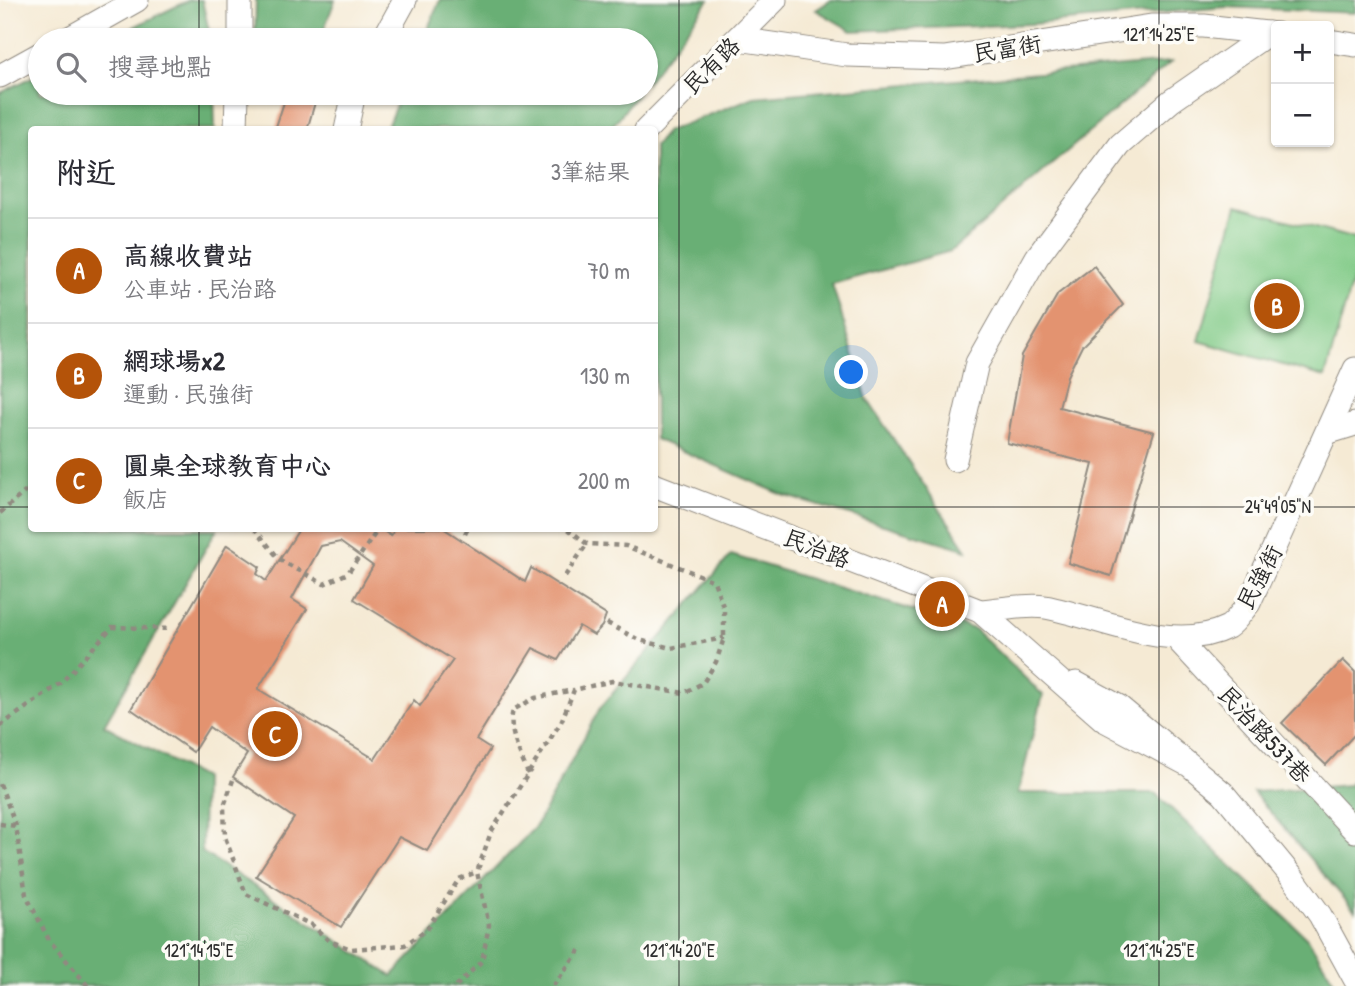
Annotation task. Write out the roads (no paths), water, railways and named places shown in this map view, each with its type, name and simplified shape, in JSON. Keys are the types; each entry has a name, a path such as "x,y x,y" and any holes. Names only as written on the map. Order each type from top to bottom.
{"street":[{"path":"87,28 137,0"},
{"path":"240,0 240,28"},
{"path":"390,28 405,0"},
{"name":"民有路","path":"650,126 775,0"},
{"name":"民富街","path":"738,39 847,55 944,58 1151,26 1204,26 1271,34"},
{"path":"955,460 977,363 1037,257 1120,145 1171,100 1271,35"},
{"path":"1334,42 1355,45"},
{"path":"0,76 28,61"},
{"path":"236,126 237,105"},
{"path":"347,126 351,105"},
{"name":"民強街","path":"980,611 1042,606 1124,628 1175,637 1209,633 1231,626 1249,603 1355,369"},
{"path":"1326,433 1355,424"},
{"name":"民治路","path":"658,487 980,611"},
{"path":"980,611 1035,660 1118,706 1223,793 1321,915 1355,979"},
{"name":"民治路537巷","path":"1175,637 1355,831"}],"place":[{"name":"網球場x2","path":"1277,306"},
{"name":"高線收費站","path":"942,604"},
{"name":"圓桌全球教育中心","path":"275,734"}]}
